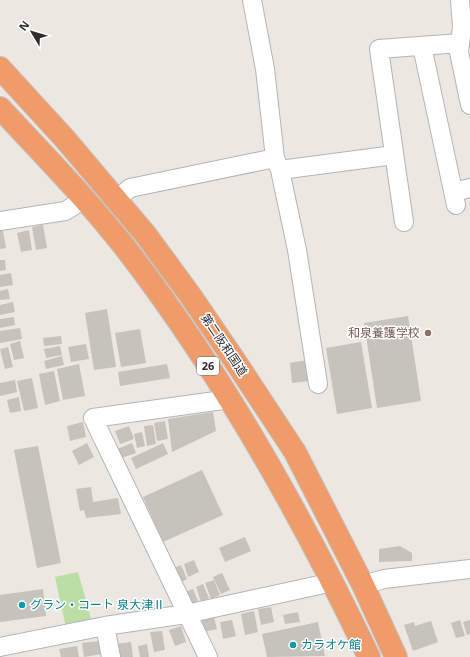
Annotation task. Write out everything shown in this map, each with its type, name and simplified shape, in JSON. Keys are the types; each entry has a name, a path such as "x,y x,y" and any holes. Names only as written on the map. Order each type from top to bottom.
{"highway":[{"name":"第二阪和国道","path":"0,68 65,139 146,235 190,295 295,452 363,586 396,657"},
{"name":"第二阪和国道","path":"0,108 85,200 126,250 170,309 230,399 265,458 333,582 369,657"}],"street":[{"path":"252,0 278,164 297,250 318,384"},
{"path":"460,0 463,45 470,105"},
{"path":"404,222 380,49 463,45"},
{"path":"422,46 460,195"},
{"path":"116,200 130,188 278,164 394,155"},
{"path":"0,221 65,211 85,200"},
{"path":"208,657 186,614 94,418 230,399"},
{"path":"363,586 384,579 470,569"},
{"path":"0,647 105,626 186,614 333,582"},
{"path":"105,626 111,657"}],"green space":[{"path":"78,572 92,622 66,628 55,577"}],"building":[{"path":"43,225 47,248 36,250 32,227"},
{"path":"29,230 32,250 21,252 17,233"},
{"path":"0,231 3,231 6,248 0,249"},
{"path":"0,260 5,260 6,270 0,271"},
{"path":"11,273 13,285 0,287 0,275"},
{"path":"8,289 10,299 0,300 0,291"},
{"path":"13,302 15,312 0,315 0,305"},
{"path":"107,309 116,367 94,370 85,313"},
{"path":"408,316 421,401 377,408 364,323"},
{"path":"14,317 15,325 0,328 0,319"},
{"path":"20,328 22,339 0,343 0,331"},
{"path":"140,329 146,363 121,367 115,333"},
{"path":"61,336 62,344 44,346 43,338"},
{"path":"20,341 24,358 14,360 10,344"},
{"path":"361,342 372,408 337,414 326,348"},
{"path":"86,344 89,359 71,362 68,347"},
{"path":"60,346 62,355 46,358 44,349"},
{"path":"8,347 13,367 5,369 0,349"},
{"path":"62,356 64,365 46,369 44,361"},
{"path":"307,360 310,381 292,383 290,363"},
{"path":"79,364 85,396 63,400 57,369"},
{"path":"167,364 170,378 120,386 118,372"},
{"path":"54,371 60,401 45,405 39,374"},
{"path":"32,378 38,408 24,411 17,381"},
{"path":"15,380 17,392 0,396 0,383"},
{"path":"19,397 21,411 10,413 7,400"},
{"path":"213,412 216,431 172,452 168,419"},
{"path":"165,421 168,439 157,441 154,423"},
{"path":"83,422 86,437 70,441 67,426"},
{"path":"153,425 156,444 147,446 144,426"},
{"path":"129,426 134,439 120,444 115,431"},
{"path":"142,432 145,446 137,448 134,434"},
{"path":"87,443 94,457 79,465 72,451"},
{"path":"132,443 136,453 119,459 115,450"},
{"path":"163,443 168,454 136,469 131,458"},
{"path":"38,446 61,563 37,568 14,450"},
{"path":"202,470 223,515 163,542 143,497"},
{"path":"91,487 93,502 118,498 121,514 86,518 84,510 80,511 76,489"},
{"path":"245,537 251,551 225,562 219,548"},
{"path":"400,546 412,553 412,561 379,562 379,549"},
{"path":"194,560 199,572 188,577 184,564"},
{"path":"181,565 187,579 175,585 169,570"},
{"path":"222,573 230,590 221,594 213,577"},
{"path":"214,580 220,595 211,599 205,583"},
{"path":"203,584 209,598 201,602 196,587"},
{"name":"グラン・コート 泉大津Ⅱ","path":"43,589 46,616 0,622 0,595"},
{"path":"193,589 198,601 187,605 182,593"},
{"path":"271,607 274,622 261,625 258,609"},
{"path":"254,611 258,632 245,635 241,614"},
{"path":"298,612 300,622 285,624 283,615"},
{"path":"214,617 217,629 199,633 197,621"},
{"path":"232,620 236,636 223,639 220,622"},
{"path":"460,620 465,636 456,638 451,623"},
{"path":"470,620 470,634 467,635 463,622"},
{"path":"431,621 438,642 413,651 404,625 414,622 415,626"},
{"name":"カラオケ館","path":"318,622 325,656 267,657 262,634"},
{"path":"181,626 186,642 175,646 169,630"},
{"path":"162,631 165,650 154,652 150,632"},
{"path":"99,641 102,654 84,657 82,643"},
{"path":"131,642 133,657 118,657 116,644"},
{"path":"147,644 149,657 140,657 138,646"},
{"path":"77,646 79,657 61,657 59,649"}],"place":[{"name":"和泉養護学校","path":"428,333"},
{"name":"グラン・コート 泉大津Ⅱ","path":"22,605"},
{"name":"カラオケ館","path":"293,645"}]}
